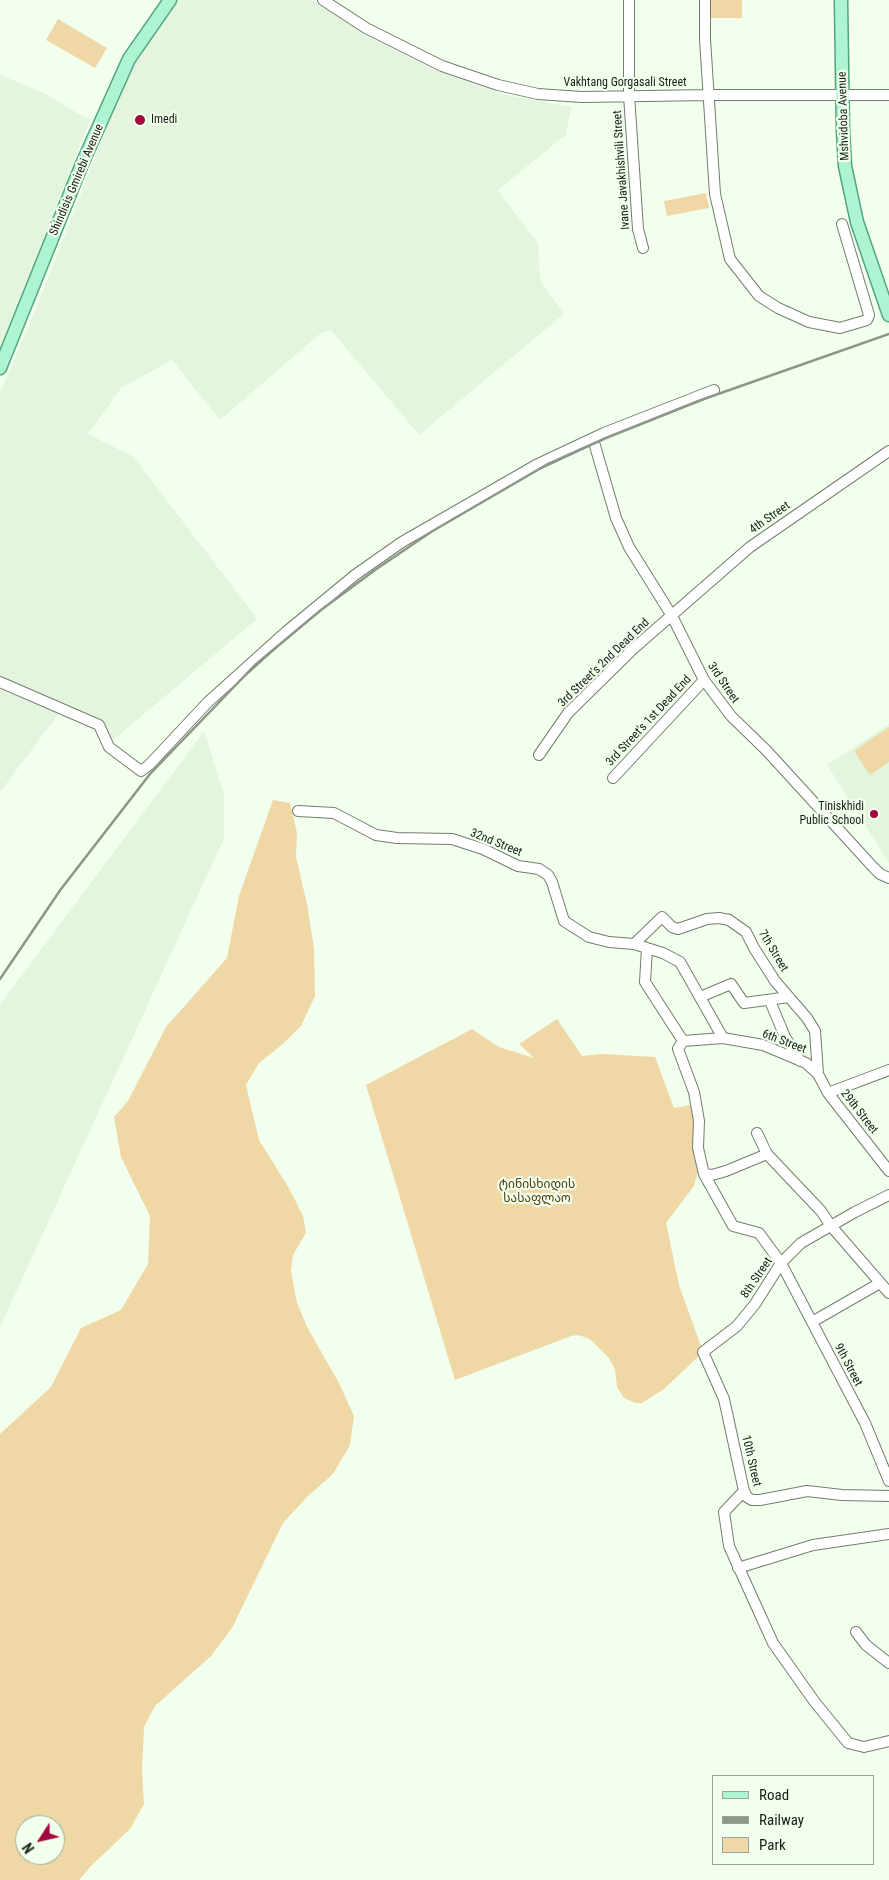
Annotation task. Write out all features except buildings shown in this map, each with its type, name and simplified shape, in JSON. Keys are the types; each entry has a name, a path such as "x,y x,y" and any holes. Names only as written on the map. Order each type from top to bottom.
{"main road":[{"name":"Shindisis Gmirebi Avenue","path":"0,368 82,164 129,59 170,0"},
{"name":"Mshvidoba Avenue","path":"841,0 845,166 857,222 889,316"}],"street":[{"name":"Vakhtang Gorgasali Street","path":"323,0 386,39 457,72 538,94 582,97 889,95"},
{"name":"Ivane Javakhishvili Street","path":"629,0 629,96 638,229 643,248"},
{"path":"705,0 715,194 730,259 759,296 778,308 809,322 840,328 867,320 869,315 842,224"},
{"path":"0,682 99,725 109,746 141,772 208,702 287,631 355,575 402,542 536,465 593,439 714,390"},
{"name":"3rd Street","path":"593,439 616,518 629,547 672,616 704,680 731,716 767,751 873,867 880,874 889,878"},
{"name":"4th Street","path":"672,616 750,547 889,450"},
{"name":"3rd Street's 2nd Dead End","path":"539,754 568,713 633,649 672,616"},
{"name":"3rd Street's 1st Dead End","path":"613,778 704,680"},
{"name":"32nd Street","path":"298,811 334,812 376,835 397,838 452,839 483,849 518,866 539,869 548,875 552,882 564,921 589,937 609,942 634,944 664,953 680,962 723,1038"},
{"name":"7th Street","path":"634,944 662,917 672,927 678,929 707,919 729,920 746,932 775,981 807,1018 815,1032 818,1074"},
{"path":"647,948 645,982 683,1041"},
{"path":"700,997 731,984 744,1003 789,997"},
{"path":"770,1001 784,1037 800,1061"},
{"name":"6th Street","path":"683,1041 723,1038 762,1045 806,1063 818,1074 828,1093"},
{"name":"9th Street","path":"683,1041 678,1049 694,1092 699,1121 698,1148 704,1174 732,1226 759,1233 781,1263 865,1423 889,1480"},
{"path":"828,1093 889,1070"},
{"name":"29th Street","path":"828,1093 889,1170"},
{"path":"757,1133 767,1154 821,1211 831,1226 889,1293"},
{"path":"704,1174 712,1175 726,1171 767,1154"},
{"name":"8th Street","path":"703,1352 737,1326 755,1304 781,1263 801,1243 889,1195"},
{"path":"812,1322 880,1283"},
{"name":"10th Street","path":"703,1352 724,1399 744,1491 752,1500 807,1491 842,1495 889,1496"},
{"path":"744,1491 724,1512 729,1546 774,1643 814,1700 848,1743 864,1747 889,1742"},
{"path":"738,1568 813,1545 889,1534"},
{"path":"856,1632 866,1645 889,1663"}],"shaded area":[{"path":"178,0 311,0 369,37 435,70 501,94 572,107 566,132 568,133 498,190 538,243 540,280 564,314 419,435 331,330 321,333 220,420 172,360 121,388 88,434 134,457 257,619 112,741 102,722 59,701 0,677 0,393 35,311 130,68"},
{"path":"0,75 42,92 84,117 91,118 0,347"},
{"path":"0,688 60,712 0,792"},
{"name":"Tiniskhidi Public School","path":"889,724 889,863 827,765"},
{"path":"204,731 224,794 224,838 0,1327 0,1005"}],"green space":[{"path":"711,0 742,0 742,18 711,18"},
{"path":"58,19 107,48 95,68 46,40"},
{"path":"706,193 709,208 667,216 664,201"},
{"path":"889,727 889,762 870,775 854,751"},
{"path":"273,800 290,803 297,833 296,857 307,904 314,948 315,996 301,1026 284,1043 259,1063 246,1085 259,1140 290,1190 303,1216 306,1233 293,1255 291,1271 297,1303 307,1327 339,1383 354,1416 350,1445 333,1474 308,1496 283,1523 232,1628 211,1656 155,1706 144,1727 142,1772 144,1804 130,1829 79,1880 0,1880 0,1434 51,1387 81,1328 121,1310 148,1264 150,1216 121,1157 114,1117 128,1101 166,1027 227,958 239,896"},
{"name":"ტინისხიდის სასაფლაო","path":"557,1019 582,1056 603,1054 655,1057 674,1108 696,1104 704,1174 697,1174 694,1186 666,1223 679,1285 703,1352 664,1389 642,1403 635,1403 624,1398 617,1387 615,1369 609,1358 590,1339 578,1335 455,1380 366,1085 472,1029 499,1047 534,1058 519,1044"}],"railway":[{"path":"0,979 61,889 150,774 255,665 321,610 375,570 431,532 546,465 606,438 701,400 889,334"}],"place":[{"name":"Imedi","path":"140,120"},
{"name":"Tiniskhidi Public School","path":"874,814"}]}
